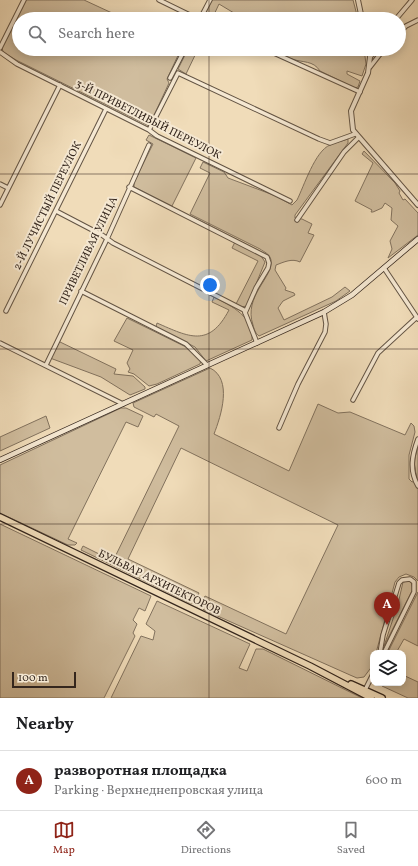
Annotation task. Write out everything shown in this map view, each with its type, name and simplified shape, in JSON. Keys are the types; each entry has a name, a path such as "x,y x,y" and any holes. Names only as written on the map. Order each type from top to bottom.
{"main road":[{"path":"0,460 324,312 352,295 418,239"},
{"name":"БУЛЬВАР АРХИТЕКТОРОВ","path":"0,517 364,692 382,698"},
{"name":"БУЛЬВАР АРХИТЕКТОРОВ","path":"364,692 371,698"}],"street":[{"path":"18,12 24,0"},
{"path":"159,0 184,12"},
{"path":"203,12 210,0"},
{"path":"358,0 361,12"},
{"path":"402,12 412,0"},
{"path":"406,26 418,20"},
{"path":"0,48 12,24"},
{"name":"3-Й ПРИВЕТЛИВЫЙ ПЕРЕУЛОК","path":"0,52 17,64 149,130 157,136 290,201"},
{"path":"170,78 181,56"},
{"path":"280,56 360,92"},
{"path":"379,56 370,67 350,117 351,124 357,136 418,205"},
{"path":"370,57 370,67"},
{"path":"149,130 178,72 324,141 330,143 357,136"},
{"path":"0,205 60,85"},
{"name":"2-Й ЛУЧИСТЫЙ ПЕРЕУЛОК","path":"6,311 106,109"},
{"path":"297,220 344,152 357,136"},
{"name":"ПРИВЕТЛИВАЯ УЛИЦА","path":"46,365 107,239 149,145"},
{"path":"0,184 8,188"},
{"path":"130,187 267,257 269,263 268,268 256,288 245,313"},
{"path":"56,211 113,243 192,282 245,313 257,343"},
{"path":"353,400 378,353 417,318 384,268"},
{"path":"81,291 186,344 207,365"},
{"path":"279,428 298,384 324,336 326,324 324,312"},
{"path":"0,344 46,365 123,404"},
{"path":"418,439 412,460 413,473 418,486"},
{"path":"380,650 383,635 399,583 402,580 410,579 414,582 414,592 385,650"},
{"path":"364,692 370,680"}],"shaded area":[{"path":"25,0 84,0 110,12 19,12"},
{"path":"212,0 353,0 356,12 232,12 219,4 215,12 206,12"},
{"path":"12,27 12,56 178,56 167,79 169,83 149,126 16,60 3,52 2,47"},
{"path":"184,56 195,56 186,74 178,69"},
{"path":"285,56 365,56 366,64 362,76 347,71 347,74 360,81 358,87 355,88 320,71 311,63"},
{"path":"149,135 196,158 172,206 134,187 134,182 153,144 146,140"},
{"path":"348,139 348,143 295,215 295,218 302,219 312,224 308,233 314,235 300,262 291,260 276,265 275,270 286,288 285,290 294,293 295,295 283,301 278,308 284,320 332,297 345,287 350,291 336,301 259,336 253,325 251,315 252,305 255,296 271,266 271,260 267,253 260,249 190,214 210,173 200,168 203,162 224,172 228,178 276,196 292,205 297,200 310,170 320,154 330,145"},
{"path":"364,151 395,183 403,200 405,199 418,213 418,235 388,258 392,249 390,241 398,226 391,220 392,208 385,203 382,208 371,212 372,210 355,201 373,163 362,154"},
{"path":"235,242 261,256 265,262 247,306 241,307 236,304 258,261 232,248"},
{"path":"214,297 234,308 246,319 252,332 252,340 206,361 195,347 156,327 157,323 189,335 206,335 214,330 229,310 212,302"},
{"path":"127,318 186,347 201,360 200,364 157,384 149,386 134,374 128,372 130,369 127,363 133,350 114,341"},
{"path":"58,341 116,369 114,374 133,376 145,387 145,389 130,395 101,377 50,358"},
{"path":"210,368 217,373 221,380 223,389 220,418 214,434 289,471 318,404 338,413 350,412 405,435 411,423 414,426 415,432 409,455 409,479 412,482 417,480 414,462 418,446 418,581 414,577 406,574 399,577 395,582 377,650 370,650 370,669 364,677 357,678 350,675 204,610 200,606 205,596 286,634 338,525 181,448 128,559 199,593 194,603 190,603 81,550 83,546 113,561 179,426 156,414 154,417 134,407 133,403"},
{"path":"121,408 126,408 143,416 138,427 126,422 68,539 77,543 75,545 68,545 0,513 0,465"},
{"path":"46,416 50,428 0,451 0,437"},
{"path":"0,524 151,596 145,611 139,608 133,620 137,624 133,633 135,636 104,698 0,698"},
{"path":"403,582 411,582 413,589 384,646 398,604"},
{"path":"418,592 418,646 404,639 398,650 389,650"},
{"path":"157,601 250,644 239,668 247,671 256,649 263,649 362,698 111,698 141,636 153,640 155,631 146,624"},
{"path":"406,676 418,682 418,698 408,698 382,686 406,686"}],"place":[{"name":"разворотная площадка","path":"387,625"}]}
